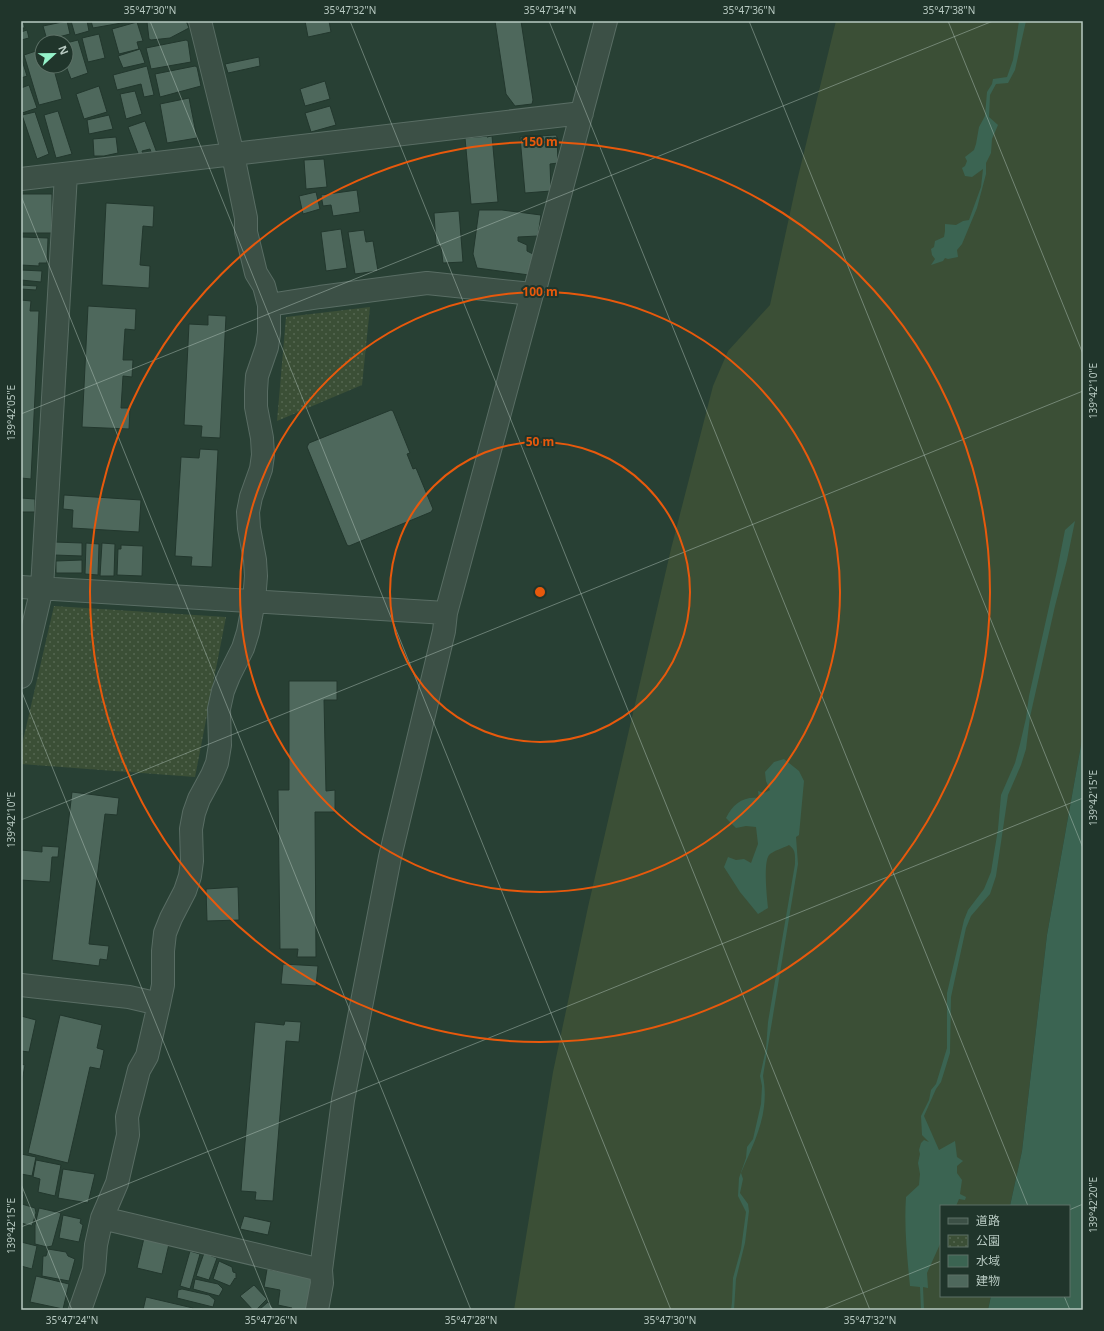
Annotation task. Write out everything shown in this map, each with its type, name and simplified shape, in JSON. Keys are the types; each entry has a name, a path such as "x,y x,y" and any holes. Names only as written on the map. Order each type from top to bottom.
{"street":[{"path":"80,1310 94,1270 96,1245 102,1218 117,1183 128,1135 127,1117 138,1070 147,1056 159,1004 163,985 163,951 165,933 185,891 190,876 192,861 191,829 194,813 199,799 217,763 220,745 220,703 228,676 243,648 254,602 256,576 255,560 249,528 248,512 251,497 261,469 263,455 262,438 256,407 256,391 257,376 270,333 269,305 264,286 256,273 254,266 246,232 246,218 234,154 200,21"},
{"path":"317,1310 322,1283 321,1270 344,1093 390,857 444,631 446,613 532,294 536,286 606,21"},
{"path":"21,179 582,113"},
{"path":"21,677 31,588 66,174"},
{"path":"269,305 320,296 427,283 532,294"},
{"path":"31,588 446,613"},
{"path":"21,985 129,997 159,1004"},
{"path":"102,1218 321,1270"}],"green space":[{"path":"836,21 1083,21 1083,734 1047,935 1022,1151 1010,1205 940,1205 940,1297 991,1297 988,1310 514,1310 553,1072 588,907 671,549 713,386 728,351 770,305 797,181"},
{"path":"370,307 362,385 277,421 286,317"},
{"path":"54,606 226,617 195,777 21,764 21,749"}],"water":[{"path":"1019,21 1026,21 1015,70 1008,83 996,84 990,95 989,117 998,125 992,139 991,153 986,163 986,174 977,208 962,244 957,250 958,257 948,259 945,258 943,261 931,265 935,259 932,255 931,249 934,247 935,241 944,237 945,224 956,225 963,221 969,220 981,187 983,169 972,177 965,176 962,168 965,166 967,161 965,157 974,150 979,127 985,116 987,92 993,79 1007,77 1013,60"},
{"path":"1075,521 1030,717 1026,749 1008,795 996,876 990,894 971,916 966,928 951,997 950,1053 941,1082 936,1089 924,1116 939,1150 955,1141 957,1157 963,1161 957,1166 957,1173 962,1180 960,1194 966,1197 965,1200 959,1199 956,1205 940,1205 940,1244 927,1273 928,1288 923,1287 924,1310 921,1310 920,1287 910,1286 905,1219 906,1197 919,1185 919,1150 921,1143 924,1140 929,1142 922,1135 921,1116 929,1100 931,1090 936,1084 947,1048 947,993 964,920 968,910 984,889 991,872 998,829 1001,795 1015,763 1020,744 1065,530"},
{"path":"1083,734 1083,1310 988,1310 991,1297 1070,1297 1070,1205 1010,1205 1022,1151 1047,935"},
{"path":"784,759 799,771 804,781 799,835 796,837 798,864 763,1076 765,1089 763,1114 756,1138 741,1173 743,1179 740,1193 748,1204 749,1211 745,1243 736,1279 734,1310 731,1310 733,1278 741,1249 746,1212 738,1196 739,1178 746,1158 747,1147 753,1139 761,1104 762,1086 760,1076 766,1049 768,1022 795,864 795,853 789,845 769,855 766,865 768,908 758,914 740,892 724,867 728,857 736,860 744,859 751,863 758,844 756,827 746,826 736,828 726,818 735,805 739,802 748,798 759,798 758,791 764,793 770,790 766,781 765,772 774,762"}],"building":[{"path":"21,21 23,21 25,28 21,28"},
{"path":"67,21 70,34 45,34 43,26"},
{"path":"71,21 87,21 89,31 75,35"},
{"path":"91,21 133,21 93,28"},
{"path":"186,21 189,28 170,38 151,40 149,39 147,22"},
{"path":"305,21 329,21 331,32 308,37"},
{"path":"495,21 521,21 533,100 532,104 515,106 506,94"},
{"path":"137,22 143,41 137,42 139,49 119,54 112,29"},
{"path":"27,30 29,38 21,40 21,32"},
{"path":"99,34 105,58 88,62 82,38"},
{"path":"78,40 88,73 71,79 69,74 74,74 74,41"},
{"path":"186,40 188,41 191,62 151,69 146,48"},
{"path":"140,49 145,63 123,68 118,56"},
{"path":"34,52 34,74 55,74 62,99 39,105 24,55"},
{"path":"21,57 27,76 21,78"},
{"path":"259,57 260,66 228,73 225,64"},
{"path":"147,66 154,95 144,97 141,84 117,90 113,75"},
{"path":"195,66 197,67 201,86 160,97 155,74"},
{"path":"325,81 330,99 305,106 300,89"},
{"path":"29,85 37,108 22,113 21,88"},
{"path":"99,86 107,112 84,119 76,94"},
{"path":"135,91 142,114 126,119 120,94"},
{"path":"189,98 197,138 167,143 160,104"},
{"path":"330,106 336,125 311,132 305,113"},
{"path":"58,111 72,154 56,158 44,115"},
{"path":"35,112 49,154 37,159 22,115"},
{"path":"109,115 113,129 89,134 87,120"},
{"path":"145,121 157,153 152,155 150,149 142,151 143,154 139,156 128,127"},
{"path":"556,135 558,163 550,164 551,191 525,193 520,137"},
{"path":"489,136 487,137 492,136 498,202 471,204 465,138"},
{"path":"116,137 118,153 104,156 94,156 93,139"},
{"path":"324,159 327,187 306,189 304,160"},
{"path":"357,190 360,212 333,216 331,205 323,206 321,195"},
{"path":"316,192 320,209 303,214 299,196"},
{"path":"21,194 52,194 52,233 21,233"},
{"path":"106,203 154,206 153,227 143,226 140,265 150,266 149,288 102,285"},
{"path":"479,210 502,210 541,215 538,236 518,237 518,241 527,245 527,251 533,254 529,275 477,268 473,254"},
{"path":"459,211 463,262 443,263 441,246 436,244 434,213"},
{"path":"341,229 347,268 326,271 321,232"},
{"path":"364,230 366,242 373,241 378,271 355,274 348,232"},
{"path":"21,237 48,238 47,263 39,263 39,266 21,265"},
{"path":"21,270 42,271 41,282 21,280"},
{"path":"21,285 37,286 36,290 21,289"},
{"path":"21,300 31,301 30,311 39,311 31,479 21,478"},
{"path":"88,306 136,309 135,330 125,329 123,360 133,360 132,377 123,376 121,408 130,408 129,429 82,427"},
{"path":"208,315 226,316 220,438 201,437 202,426 184,425 189,324 208,325"},
{"path":"391,410 393,411 410,453 407,454 413,469 416,468 433,509 431,512 349,546 347,545 307,447 309,443"},
{"path":"200,449 218,450 212,567 191,566 192,557 175,556 181,457 199,458"},
{"path":"64,495 141,500 139,532 72,528 73,510 63,509"},
{"path":"21,498 35,499 35,512 21,512"},
{"path":"54,542 82,543 82,556 54,555"},
{"path":"86,543 99,544 98,575 85,574"},
{"path":"102,543 115,544 114,576 100,576"},
{"path":"121,545 143,546 142,576 117,575 118,549 121,549"},
{"path":"82,560 82,573 56,573 56,561"},
{"path":"289,681 337,681 337,700 324,700 326,791 335,790 335,812 315,812 316,957 297,957 298,949 280,949 278,790 289,790"},
{"path":"72,792 119,798 117,815 105,814 89,944 109,946 107,960 100,959 99,966 52,960"},
{"path":"42,846 59,847 58,857 52,857 50,882 21,880 21,850 42,852"},
{"path":"238,887 239,920 207,921 206,889"},
{"path":"283,964 318,966 316,986 281,984"},
{"path":"60,1015 102,1025 97,1048 104,1050 100,1069 90,1067 68,1163 28,1153"},
{"path":"21,1016 36,1020 29,1052 21,1051"},
{"path":"285,1021 301,1022 299,1042 286,1041 273,1201 255,1200 256,1192 241,1191 255,1022 284,1025"},
{"path":"21,1064 25,1065 21,1086"},
{"path":"21,1154 36,1157 32,1176 21,1174"},
{"path":"36,1160 61,1165 55,1196 38,1192 40,1179 33,1177"},
{"path":"63,1169 95,1174 88,1203 58,1198"},
{"path":"21,1194 24,1194 22,1204 35,1208 36,1213 32,1226 21,1223"},
{"path":"39,1208 61,1213 52,1246 47,1247 35,1244 35,1225"},
{"path":"63,1215 81,1219 80,1223 83,1225 79,1242 59,1238"},
{"path":"244,1216 271,1222 268,1235 240,1229"},
{"path":"144,1238 169,1244 162,1274 137,1268"},
{"path":"21,1242 37,1246 32,1269 21,1266"},
{"path":"48,1249 66,1252 68,1256 75,1259 69,1281 42,1276 43,1256 46,1256"},
{"path":"190,1251 200,1254 190,1289 180,1286"},
{"path":"204,1253 217,1258 209,1280 196,1276"},
{"path":"219,1261 232,1267 233,1272 236,1273 236,1279 235,1278 230,1286 213,1279"},
{"path":"267,1269 314,1278 308,1310 291,1310 292,1308 278,1305 280,1290 264,1287"},
{"path":"36,1276 69,1284 63,1309 30,1302"},
{"path":"195,1279 218,1284 223,1289 219,1296 193,1289"},
{"path":"254,1285 267,1299 256,1310 253,1310 240,1296"},
{"path":"182,1289 209,1295 215,1300 213,1307 177,1298 178,1290"},
{"path":"146,1297 193,1308 192,1310 143,1310"},
{"path":"268,1302 275,1310 259,1310"}]}
